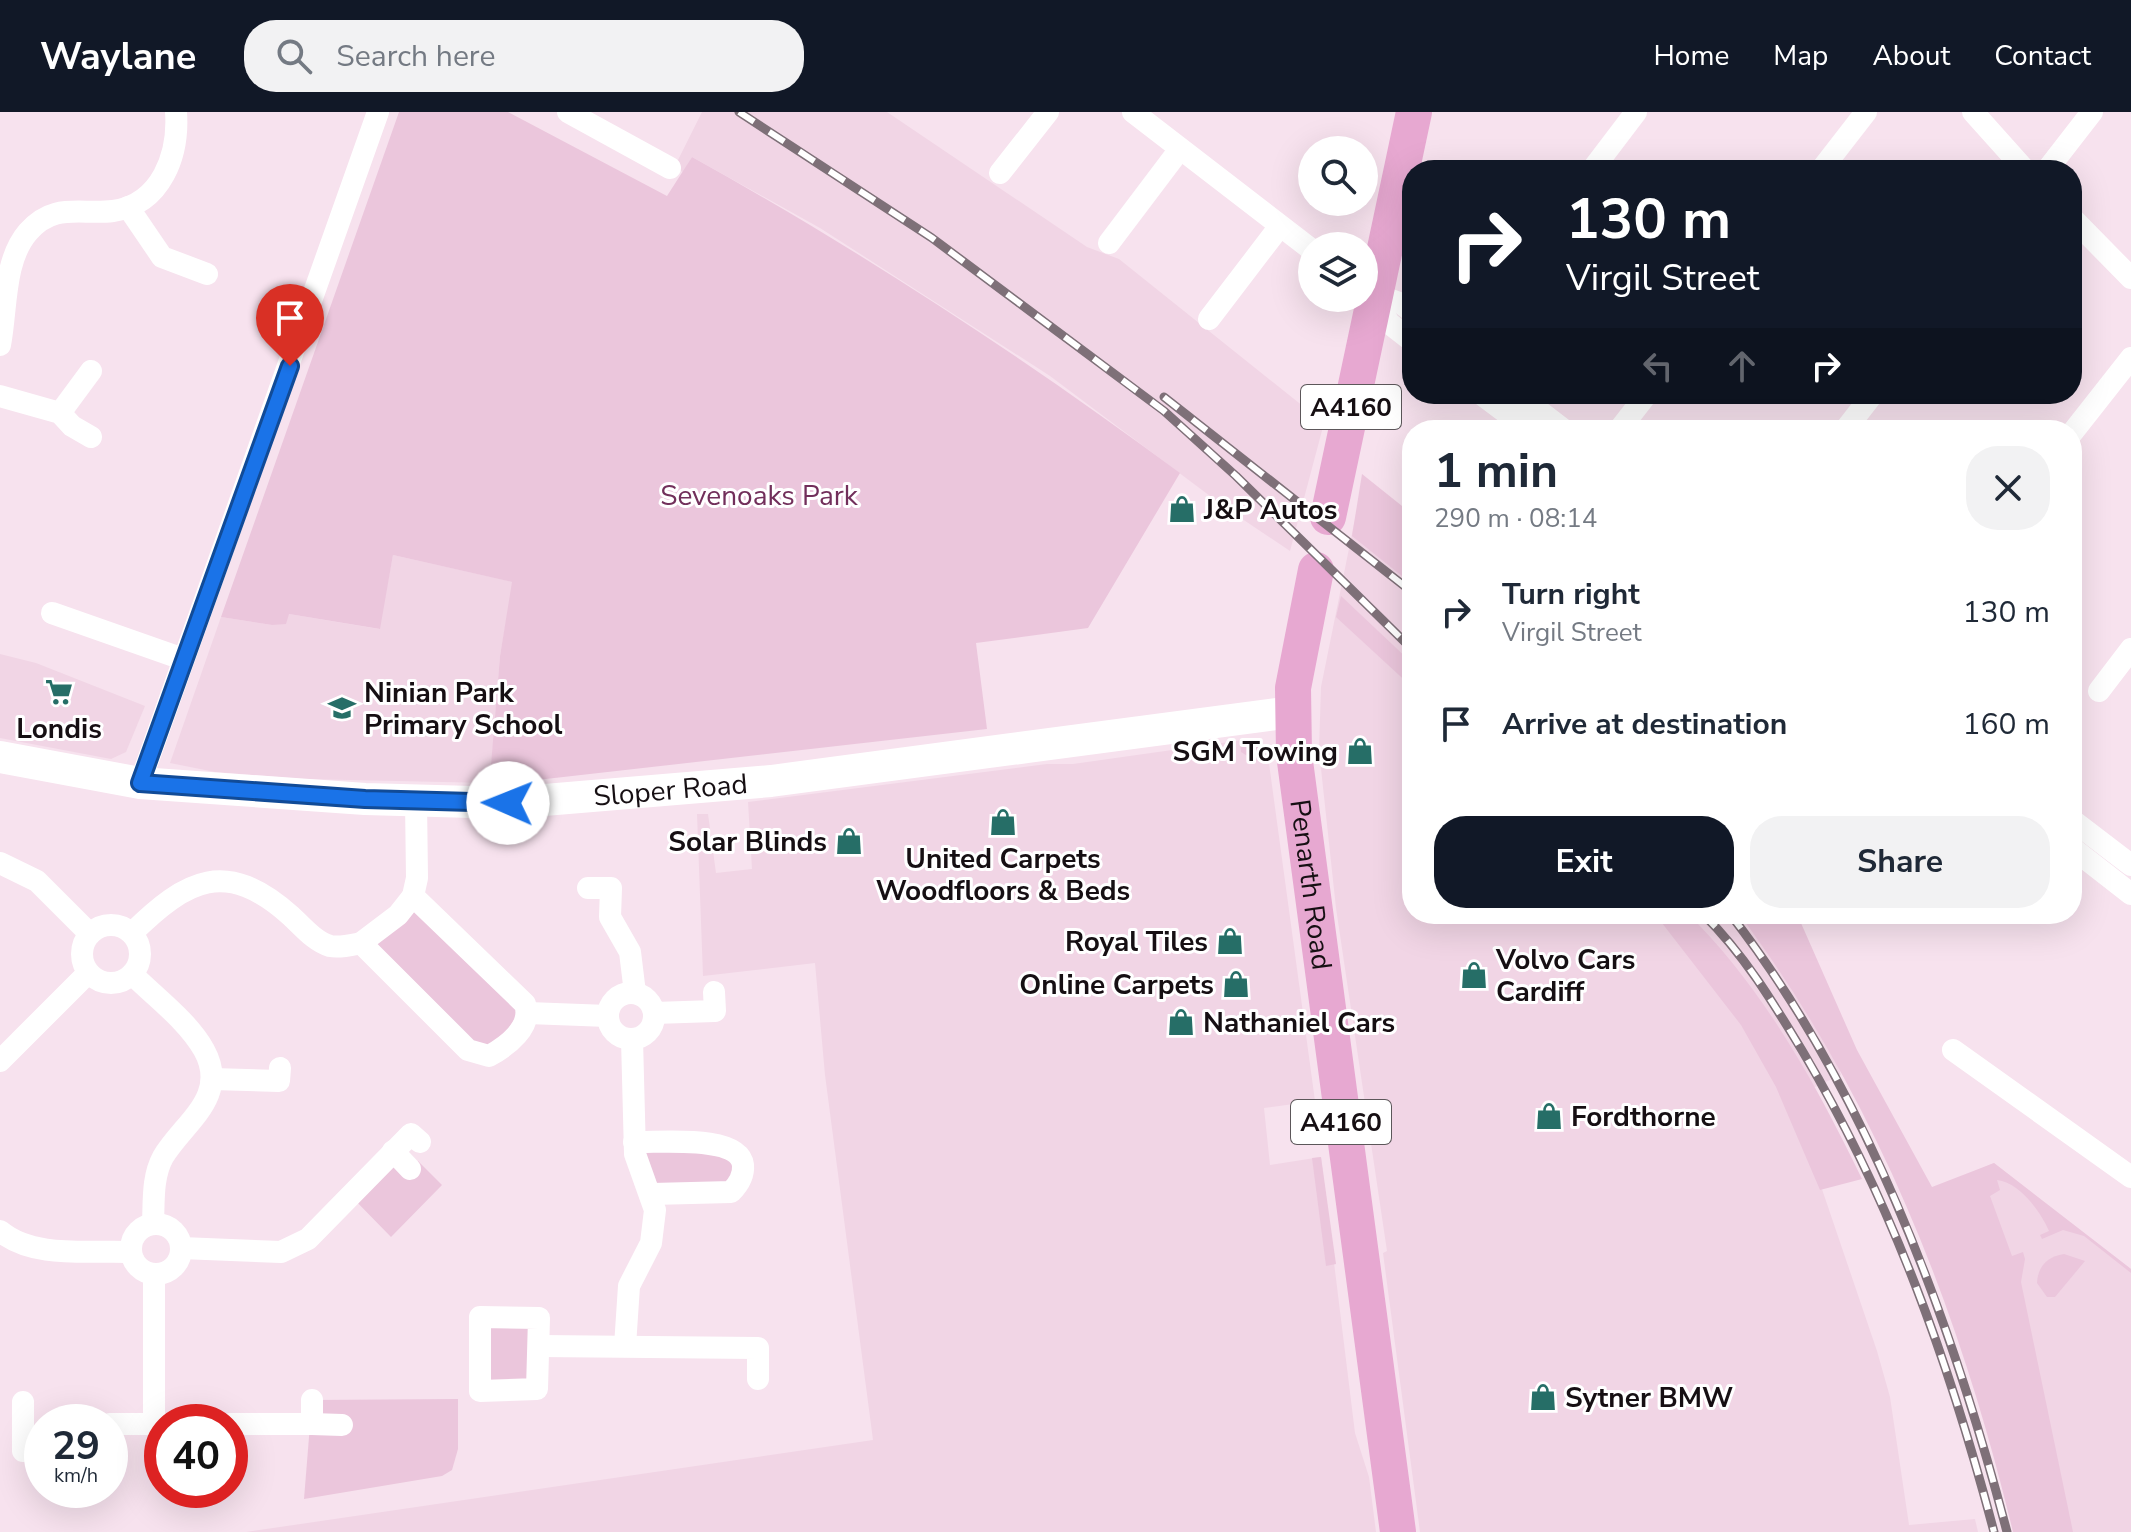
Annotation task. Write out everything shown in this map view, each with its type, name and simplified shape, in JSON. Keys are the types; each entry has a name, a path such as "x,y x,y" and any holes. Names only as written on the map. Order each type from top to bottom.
{"main road":[{"name":"Penarth Road","path":"1378,256 1414,112"},
{"name":"Penarth Road","path":"1365,312 1298,658 1291,712 1341,1124 1398,1532"}],"street":[{"path":"0,345 9,277 26,233 41,220 66,209 98,212 128,207 147,196 168,168 178,134 176,112"},
{"path":"140,783 378,112"},
{"path":"568,112 670,168"},
{"path":"1000,173 1048,112"},
{"path":"1133,112 1298,240"},
{"path":"1600,160 1636,112"},
{"path":"1829,160 1866,112"},
{"path":"1973,112 2016,160"},
{"path":"2055,160 2092,112"},
{"path":"1109,243 1180,149"},
{"path":"128,207 162,257 207,274"},
{"path":"1209,319 1280,226"},
{"path":"2082,228 2131,278"},
{"path":"1378,295 1402,304"},
{"path":"1378,306 1389,323 1402,333"},
{"path":"2082,420 2131,358"},
{"path":"60,413 91,371"},
{"path":"0,396 60,413 72,426 91,437"},
{"path":"1494,404 1516,420"},
{"path":"1530,404 1551,420"},
{"path":"1627,420 1639,404"},
{"path":"1853,420 1865,404"},
{"path":"52,613 183,659"},
{"path":"2099,691 2131,649"},
{"name":"Sloper Road","path":"0,757 140,783 416,801 508,803 771,781 1291,712"},
{"path":"132,933 178,892 194,884 229,881 273,899 317,940 328,945 361,943 398,915 413,896 416,801"},
{"path":"2082,828 2131,865"},
{"path":"2082,856 2131,894"},
{"path":"0,863 37,881 90,934"},
{"path":"588,888 611,888 610,917 630,952 635,993"},
{"path":"361,943 468,1050 479,1056 489,1056 510,1040 525,1025 528,1013 517,996 413,896"},
{"path":"113,925 132,933 140,954 132,974 114,983 104,983 88,973 81,955 90,934 113,925"},
{"path":"0,1061 88,973"},
{"path":"132,974 195,1036 205,1051 212,1079 196,1118 163,1156 158,1170 153,1224"},
{"path":"654,1013 715,1011 714,992"},
{"path":"635,993 647,999 654,1013 649,1031 632,1039 613,1030 608,1016 609,1008 620,995 635,993"},
{"path":"528,1013 608,1016"},
{"path":"625,1346 629,1286 651,1243 655,1224 652,1194 639,1168 634,1142 632,1039"},
{"path":"1953,1050 2131,1177"},
{"path":"212,1079 279,1081 280,1068"},
{"path":"181,1248 281,1252 308,1239 411,1134 420,1142"},
{"path":"634,1142 724,1144 742,1159 742,1179 731,1192 652,1194"},
{"path":"393,1151 410,1169"},
{"path":"153,1224 170,1228 181,1248 176,1265 169,1271 154,1274 139,1268 131,1252 135,1235 153,1224"},
{"path":"0,1231 15,1243 36,1248 131,1252"},
{"path":"154,1274 157,1404"},
{"path":"539,1346 758,1348 758,1379"},
{"path":"312,1400 312,1424"},
{"path":"248,1424 342,1425"},
{"path":"23,1451 24,1445"}],"shaded area":[{"path":"702,112 887,112 1087,247 1119,259 1324,423 1290,551 1226,508 1050,376 820,228 692,157 683,172 674,168"},
{"path":"1358,504 1402,542 1402,924 1800,924 1841,1075 1791,1098 1890,1397 1909,1525 1975,1519 1978,1532 1420,1532 1383,1253 1387,1251 1336,908 1319,750 1321,687"},
{"name":"Ninian Park Primary School","path":"393,555 513,582 500,656 490,783 303,779 215,772 170,763 221,617 272,625 289,614 379,629"},
{"path":"0,654 36,663 145,706 126,752 111,759 0,738"},
{"path":"1257,738 1268,756 1315,1101 1264,1108 1270,1165 1321,1157 1355,1433 1369,1477 1376,1532 246,1532 873,1440 825,1075 815,963 703,976 697,814 708,814 716,873 752,869 748,802 1047,764 1073,764"},
{"path":"1994,1163 2131,1269 2131,1532 2064,1532 1973,1172"}],"green space":[{"name":"Sevenoaks Park","path":"399,112 508,112 667,196 692,157 818,230 941,307 1062,388 1180,473 1088,628 976,643 987,729 502,784 502,777 490,777 500,656 512,582 393,555 380,629 289,614 286,624 272,625 221,617"},
{"path":"1362,474 1402,506 1402,576 1352,536"},
{"path":"1341,596 1402,654 1402,678 1336,617"},
{"path":"1257,738 1268,756 1249,757 1241,752 1240,740"},
{"path":"413,896 525,1004 489,1056 361,943"},
{"path":"1663,924 1697,924 1740,973 1807,1074 1862,1179 1820,1190 1776,1087 1741,1025"},
{"path":"1746,924 1801,924 1857,1050 1932,1187 1994,1163 2131,1269 2131,1273 2084,1236 2063,1230 2042,1239 2040,1235 2049,1231 2035,1207 2013,1186 1997,1180 2000,1190 1990,1196 2012,1256 2023,1252 2025,1259 2021,1282 2073,1532 2013,1532 1967,1368 1908,1209 1832,1057 1788,984"},
{"path":"724,1144 742,1179 652,1194 635,1154"},
{"path":"393,1151 410,1169 418,1161 442,1185 391,1237 350,1195"},
{"path":"1321,1157 1336,1264 1326,1266 1312,1158"},
{"path":"2064,1254 2085,1261 2055,1297 2047,1297 2037,1283 2039,1272 2048,1260"},
{"path":"480,1317 539,1318 537,1389 480,1391"},
{"path":"458,1399 458,1449 452,1470 442,1476 304,1499 312,1400"}],"railway":[{"path":"739,112 932,238 1164,411 1236,476 1402,639"},
{"path":"1164,397 1402,584"},
{"path":"1713,924 1745,963 1803,1052 1835,1109 1891,1225 1938,1346 1994,1532"},
{"path":"1737,924 1779,982 1823,1055 1863,1130 1899,1209 1959,1370 2007,1532"}],"place":[{"name":"J&P Autos","path":"1182,509"},
{"name":"Londis","path":"59,692"},
{"name":"Ninian Park Primary School","path":"342,708"},
{"name":"SGM Towing","path":"1360,751"},
{"name":"United Carpets Woodfloors & Beds","path":"1003,822"},
{"name":"Solar Blinds","path":"849,841"},
{"name":"Royal Tiles","path":"1230,941"},
{"name":"Volvo Cars Cardiff","path":"1474,975"},
{"name":"Online Carpets","path":"1236,984"},
{"name":"Nathaniel Cars","path":"1181,1022"},
{"name":"Fordthorne","path":"1549,1116"},
{"name":"Sytner BMW","path":"1543,1397"}],"route":[{"path":"290,366 140,783 365,799 508,803"}]}
